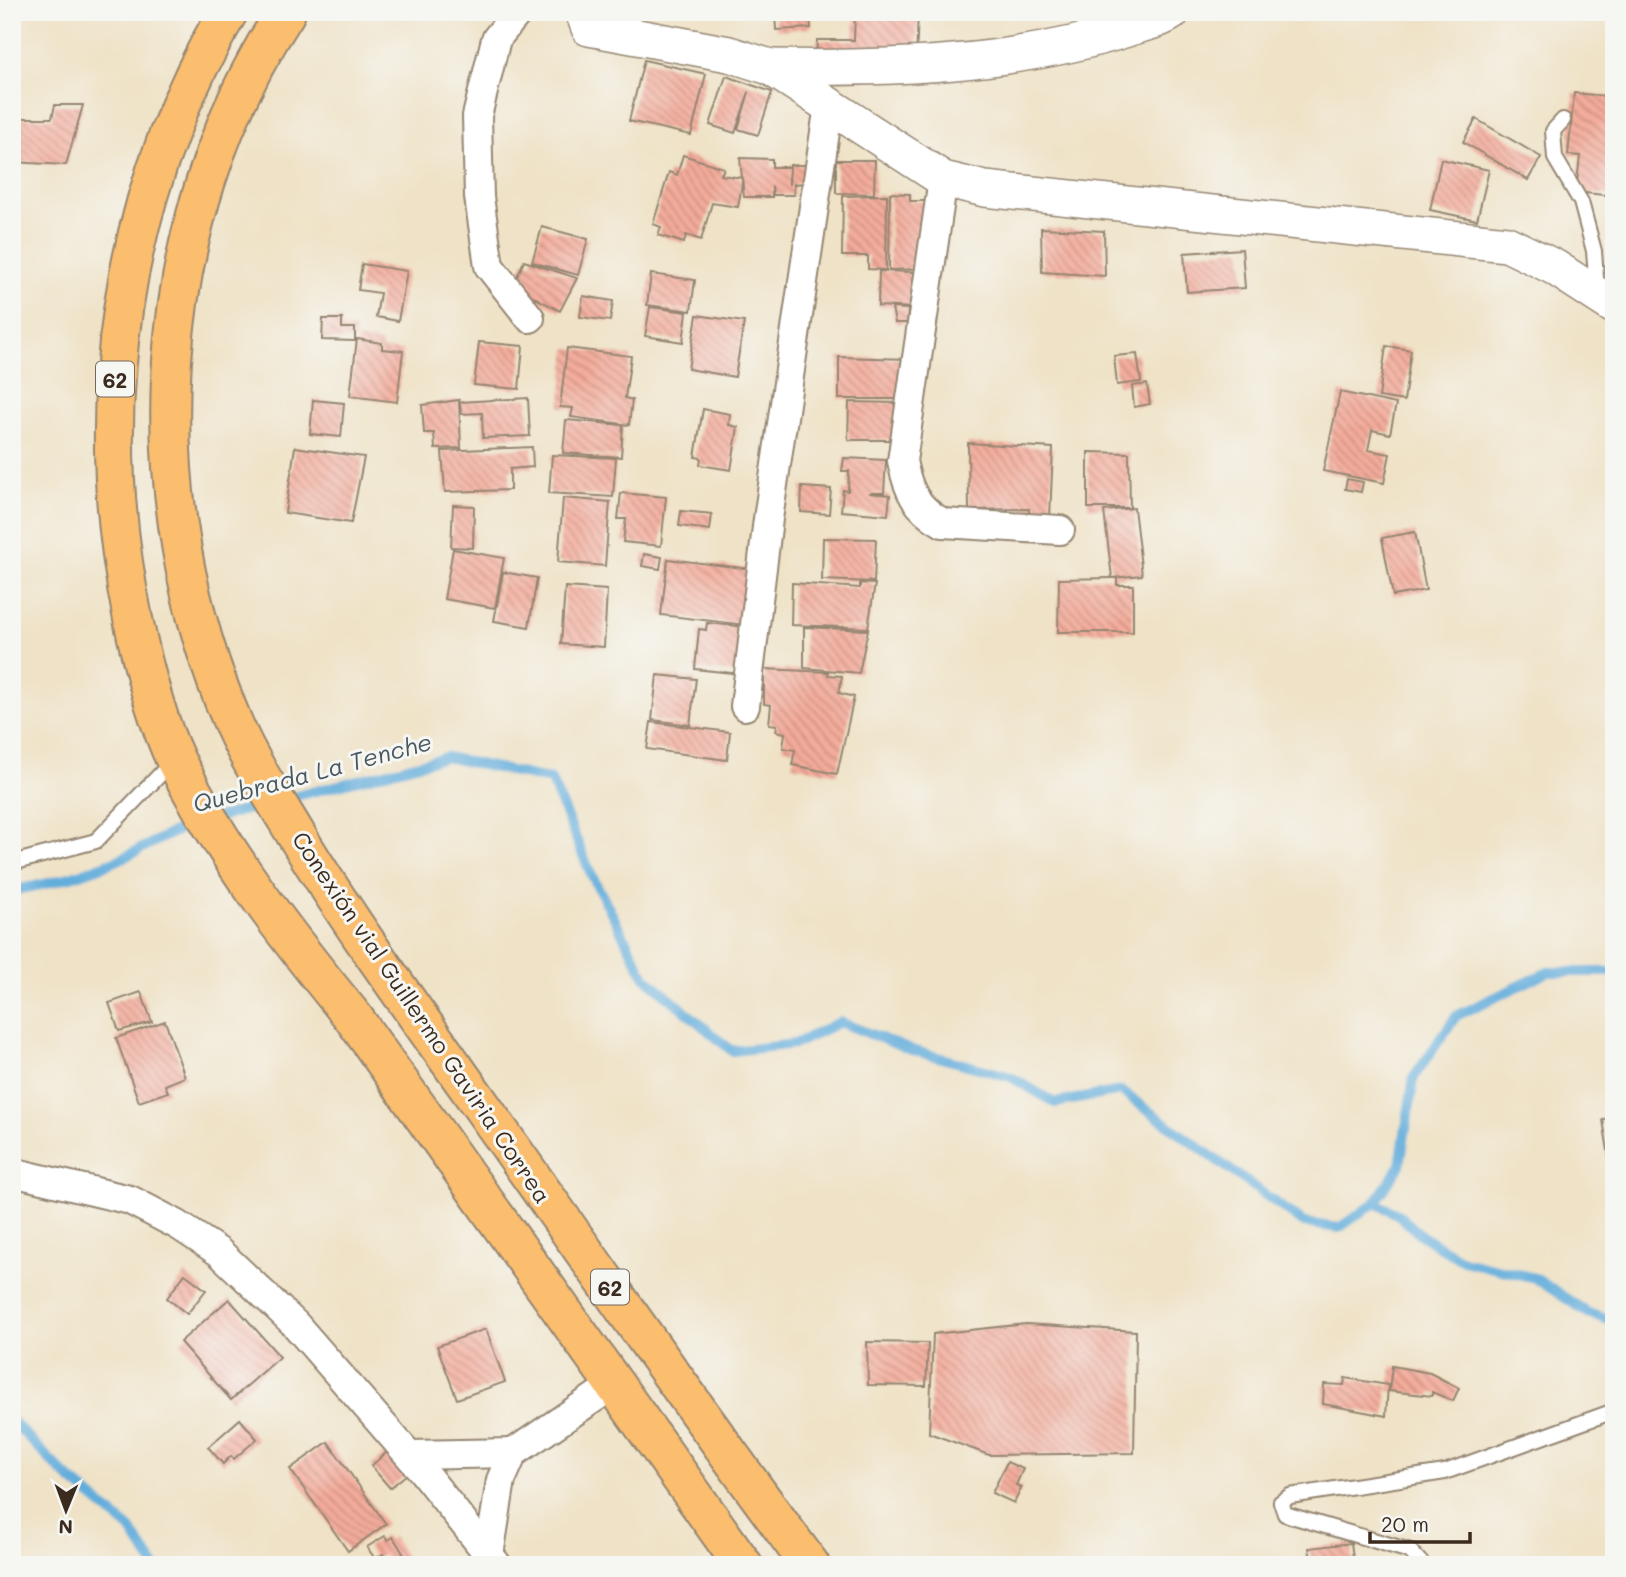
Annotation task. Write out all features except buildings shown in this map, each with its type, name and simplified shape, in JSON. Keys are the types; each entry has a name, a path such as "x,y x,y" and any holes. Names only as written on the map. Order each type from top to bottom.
{"highway":[{"name":"62","path":"228,12 206,49 164,145 134,245 116,348 112,453 120,557 142,660 175,759 227,849 286,936 353,1017 743,1565"},
{"name":"Conexión vial Guillermo Gaviria Correa","path":"286,12 239,100 205,186 182,276 170,367 170,460 181,552 202,641 235,728 318,871 412,1008 810,1565"}],"street":[{"path":"518,12 496,39 477,116 479,197 488,266 530,318"},
{"path":"583,12 589,28 729,54 771,67 866,69 965,60 1086,43 1172,12"},
{"path":"771,67 943,179 985,189 1507,244 1554,267 1605,301"},
{"path":"745,706 768,519 828,105"},
{"path":"943,179 916,386 902,461 906,484 914,500 928,515 943,523 1060,530"},
{"path":"12,1172 130,1200 178,1225 219,1252 295,1324 410,1455 493,1560"},
{"path":"493,1560 501,1480 513,1453 616,1383"},
{"path":"410,1455 513,1453"}],"lane":[{"path":"1563,120 1553,131 1555,158 1581,202 1605,301"},
{"path":"12,863 96,841 175,759"},
{"path":"1423,1565 1410,1551 1285,1514 1281,1502 1290,1496 1445,1472 1614,1411"}],"waterway":[{"name":"Quebrada La Tenche","path":"285,799 446,757 551,780 591,874 645,977 732,1051 795,1044 840,1022 908,1049 1011,1077 1055,1103 1121,1091 1304,1223 1339,1228 1375,1203 1400,1165 1414,1077 1456,1016 1548,972 1614,972"},
{"name":"Quebrada La Tenche","path":"217,818 267,804"},
{"name":"Quebrada La Tenche","path":"12,890 92,870 180,829 202,822"},
{"path":"1375,1203 1399,1215 1422,1236 1463,1261 1535,1278 1588,1313 1614,1322"},
{"path":"12,1421 63,1473 130,1529 154,1565"}]}
